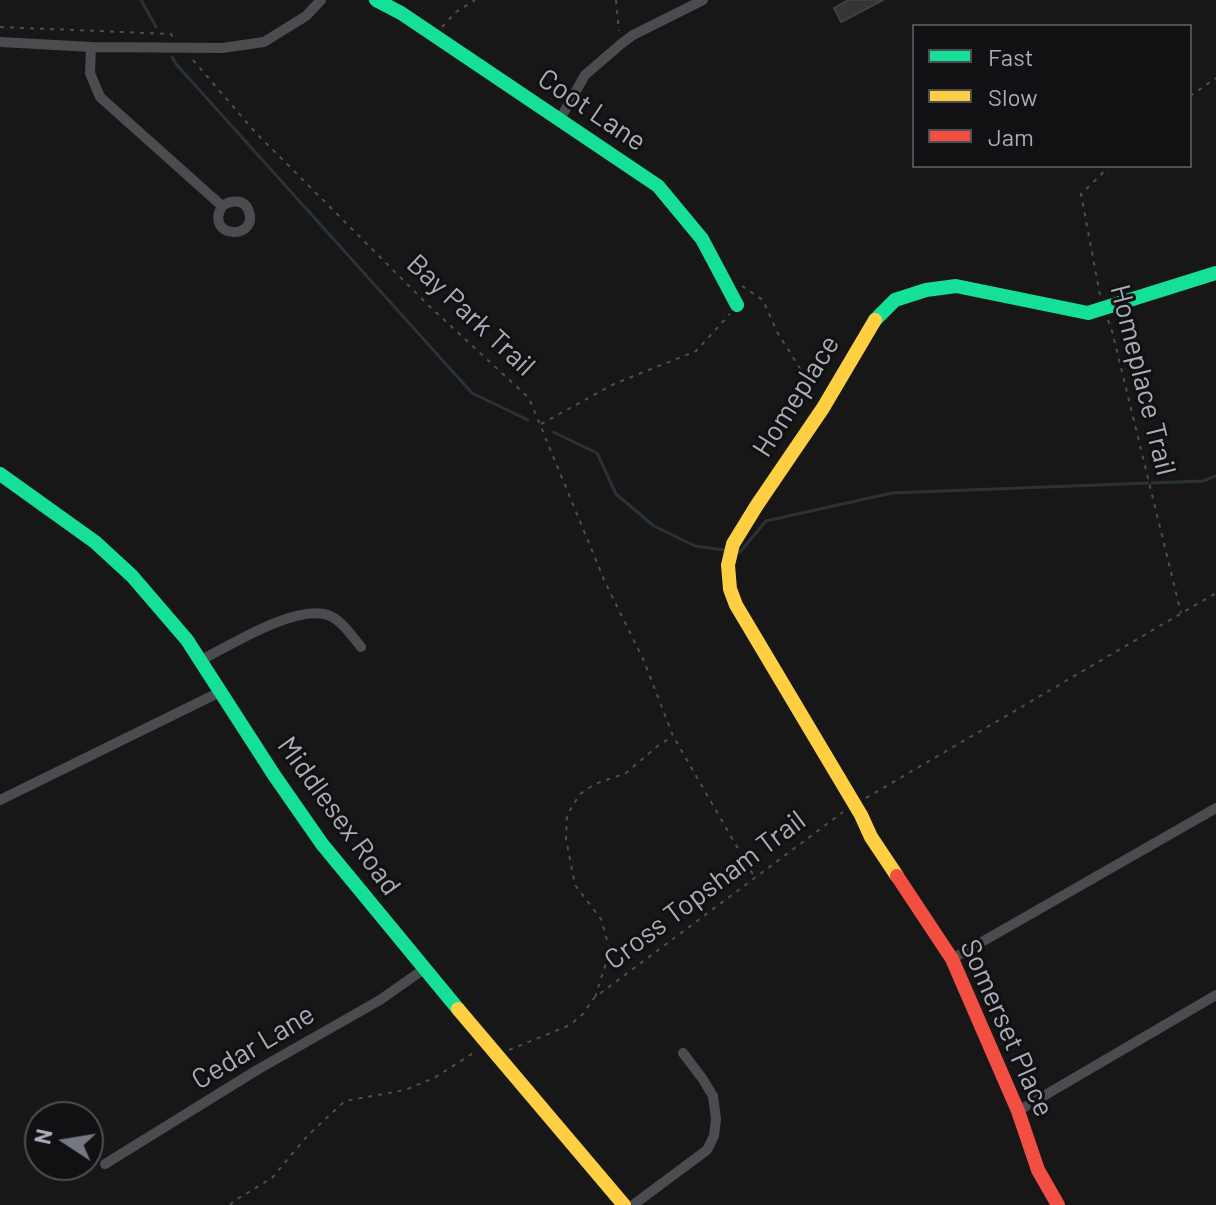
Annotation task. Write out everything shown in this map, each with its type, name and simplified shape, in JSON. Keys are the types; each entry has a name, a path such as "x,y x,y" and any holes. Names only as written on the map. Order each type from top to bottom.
{"street":[{"path":"0,42 91,47 222,48 264,42 306,16 321,0"},
{"name":"Coot Lane","path":"376,0 436,36 658,186 702,239 737,305"},
{"path":"560,119 585,75 621,44 703,0"},
{"path":"91,47 90,73 100,97 222,206"},
{"name":"Homeplace","path":"871,837 736,605 730,589 728,565 733,544 820,411 871,325 895,300 926,290 956,286 1088,313 1216,273"},
{"name":"Middlesex Road","path":"0,474 95,542 132,576 201,660 322,844 624,1205"},
{"path":"201,660 251,634 301,614 331,617 344,626 361,647"},
{"path":"0,800 222,691"},
{"path":"952,959 1216,808"},
{"name":"Somerset Place","path":"871,837 952,959 1018,1111 1038,1170 1058,1205"},
{"name":"Cedar Lane","path":"105,1164 257,1070 380,1000 424,969"},
{"path":"1018,1111 1216,995"},
{"path":"633,1205 707,1150 714,1136 716,1119 713,1096 683,1053"}],"path":[{"path":"436,36 446,21 475,0"},
{"path":"616,0 621,44"},
{"name":"Bay Park Trail","path":"0,27 171,34 266,143 427,304 529,398 605,582 644,661 673,736 755,878"},
{"path":"1192,95 1216,78"},
{"name":"Homeplace Trail","path":"1108,168 1081,194 1097,287 1112,331 1181,614"},
{"path":"734,280 763,300 820,411"},
{"path":"540,424 614,384 696,351 737,305"},
{"name":"Cross Topsham Trail","path":"230,1205 272,1178 308,1135 345,1101 405,1090 434,1078 479,1050 511,1050 570,1025 583,1014 594,998 834,817 858,810 1216,593"},
{"path":"594,998 610,951 601,919 575,885 566,839 567,815 580,794 595,784 626,773 673,736"}],"building":[{"path":"848,0 883,0 841,22 834,8"}],"waterway":[{"path":"141,0 156,27"},
{"path":"172,57 472,393 528,420"},
{"path":"553,432 597,453 616,494 654,526 695,546 724,550"},
{"path":"1152,483 1203,481 1216,476"},
{"path":"740,552 766,521 892,493 1148,483"}],"traffic: fast":[{"path":"376,0 401,13 658,186 702,239 737,305"},
{"path":"875,320 895,300 926,290 956,286 1088,313 1216,273"},
{"path":"0,474 95,542 132,576 187,640 322,844 458,1009"}],"traffic: slow":[{"path":"875,320 823,408 733,544 728,565 730,589 736,605 861,815 871,837 897,876"},
{"path":"458,1009 624,1205"}],"traffic: jam":[{"path":"897,876 952,959 1018,1111 1038,1170 1058,1205"}]}
